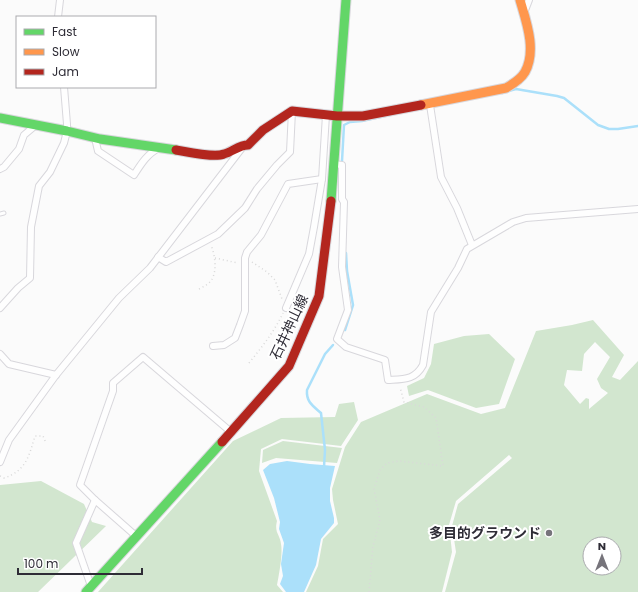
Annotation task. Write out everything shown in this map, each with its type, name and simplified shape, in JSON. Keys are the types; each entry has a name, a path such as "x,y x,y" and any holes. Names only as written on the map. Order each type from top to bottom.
{"main road":[{"name":"石井神山線","path":"88,589 289,366 319,296 331,204 346,0"},
{"path":"0,118 67,130 95,138 203,154 223,155 244,145 248,145 263,130 292,111 337,116 363,116 430,105 506,88 515,84 521,79 529,64 530,51 528,29 520,0"}],"street":[{"path":"58,16 60,0"},
{"path":"524,15 529,0"},
{"path":"0,308 18,288 30,278 31,227 39,186 50,172 64,143 67,130 64,88"},
{"path":"430,105 441,177 457,208 472,245"},
{"path":"158,257 166,262 218,234 245,208 257,189 290,152 292,111"},
{"path":"286,308 309,254 322,179 326,115"},
{"path":"0,169 4,167 19,149 24,135 36,125"},
{"path":"95,138 98,151 134,175 142,162 152,152 162,147"},
{"path":"0,462 9,440 56,375 119,298 150,268 244,145"},
{"path":"334,164 342,164 342,199 344,202 342,267 348,310 337,339 346,347 385,360 388,380 414,377 423,365 431,312 458,268 463,254 472,245 513,222 526,218 638,209"},
{"path":"213,346 224,345 235,338 245,311 244,261 247,252 261,235 288,184 322,179"},
{"path":"0,354 9,364 56,375"},
{"path":"136,536 80,485 113,391 113,383 143,356 231,432"},
{"path":"88,589 76,543 95,500"}],"path":[{"path":"199,289 209,283 213,278 215,258 208,239"},
{"path":"215,258 244,261 267,272 275,280 286,308 265,344 249,363"},
{"path":"369,592 373,546 380,520 374,489 380,470 387,464 399,461 443,466 436,418 424,407 404,402 398,379"},
{"path":"0,476 4,478 14,475 24,465 35,436 43,436 46,443"}],"green space":[{"path":"593,320 624,355 612,377 620,380 638,361 638,592 445,592 456,552 452,526 458,504 512,458 509,455 456,501 449,525 452,552 442,592 306,592 318,566 323,539 338,524 332,489 345,447 361,422 427,394 481,414 505,408 536,331","holes":["595,342 610,357 597,379 601,388 608,393 589,409 589,399 586,398 580,404 564,385 567,370 582,371 584,354"]},
{"path":"489,334 515,359 499,404 476,408 428,390 409,396 407,386 424,378 431,364 434,344 464,336"},
{"path":"354,402 358,420 341,446 282,439 261,449 259,471 277,521 276,528 281,544 280,570 277,585 283,592 98,592 233,441 281,418 335,417 339,404"},
{"path":"283,441 342,448 337,463 276,458 262,463 263,450"},
{"path":"41,481 84,504 92,522 106,526 38,592 0,592 0,485"}],"water":[{"path":"287,461 335,466 330,488 330,501 334,523 321,539 316,565 304,592 286,592 280,584 283,576 281,564 284,543 279,529 280,522 274,498 263,470 270,464"}],"waterway":[{"path":"502,93 516,89 557,96 564,98 598,125 609,129 638,126"},
{"path":"342,161 344,125 350,122 399,113"},
{"path":"345,330 353,305 347,271 346,253"},
{"path":"324,467 325,450 321,413 309,401 307,390 325,354 333,345"}],"traffic: fast":[{"path":"331,201 346,0"},
{"path":"0,118 100,139 176,150"},
{"path":"86,592 222,442"}],"traffic: slow":[{"path":"421,105 506,88 521,77 525,72 528,63 530,45 520,0"}],"traffic: jam":[{"path":"176,150 208,155 220,155 227,153 242,146 248,145 263,130 292,111 337,116 363,116 421,105"},
{"path":"222,442 289,366 319,296 331,201"}],"place":[{"name":"多目的グラウンド","path":"549,533"}]}
